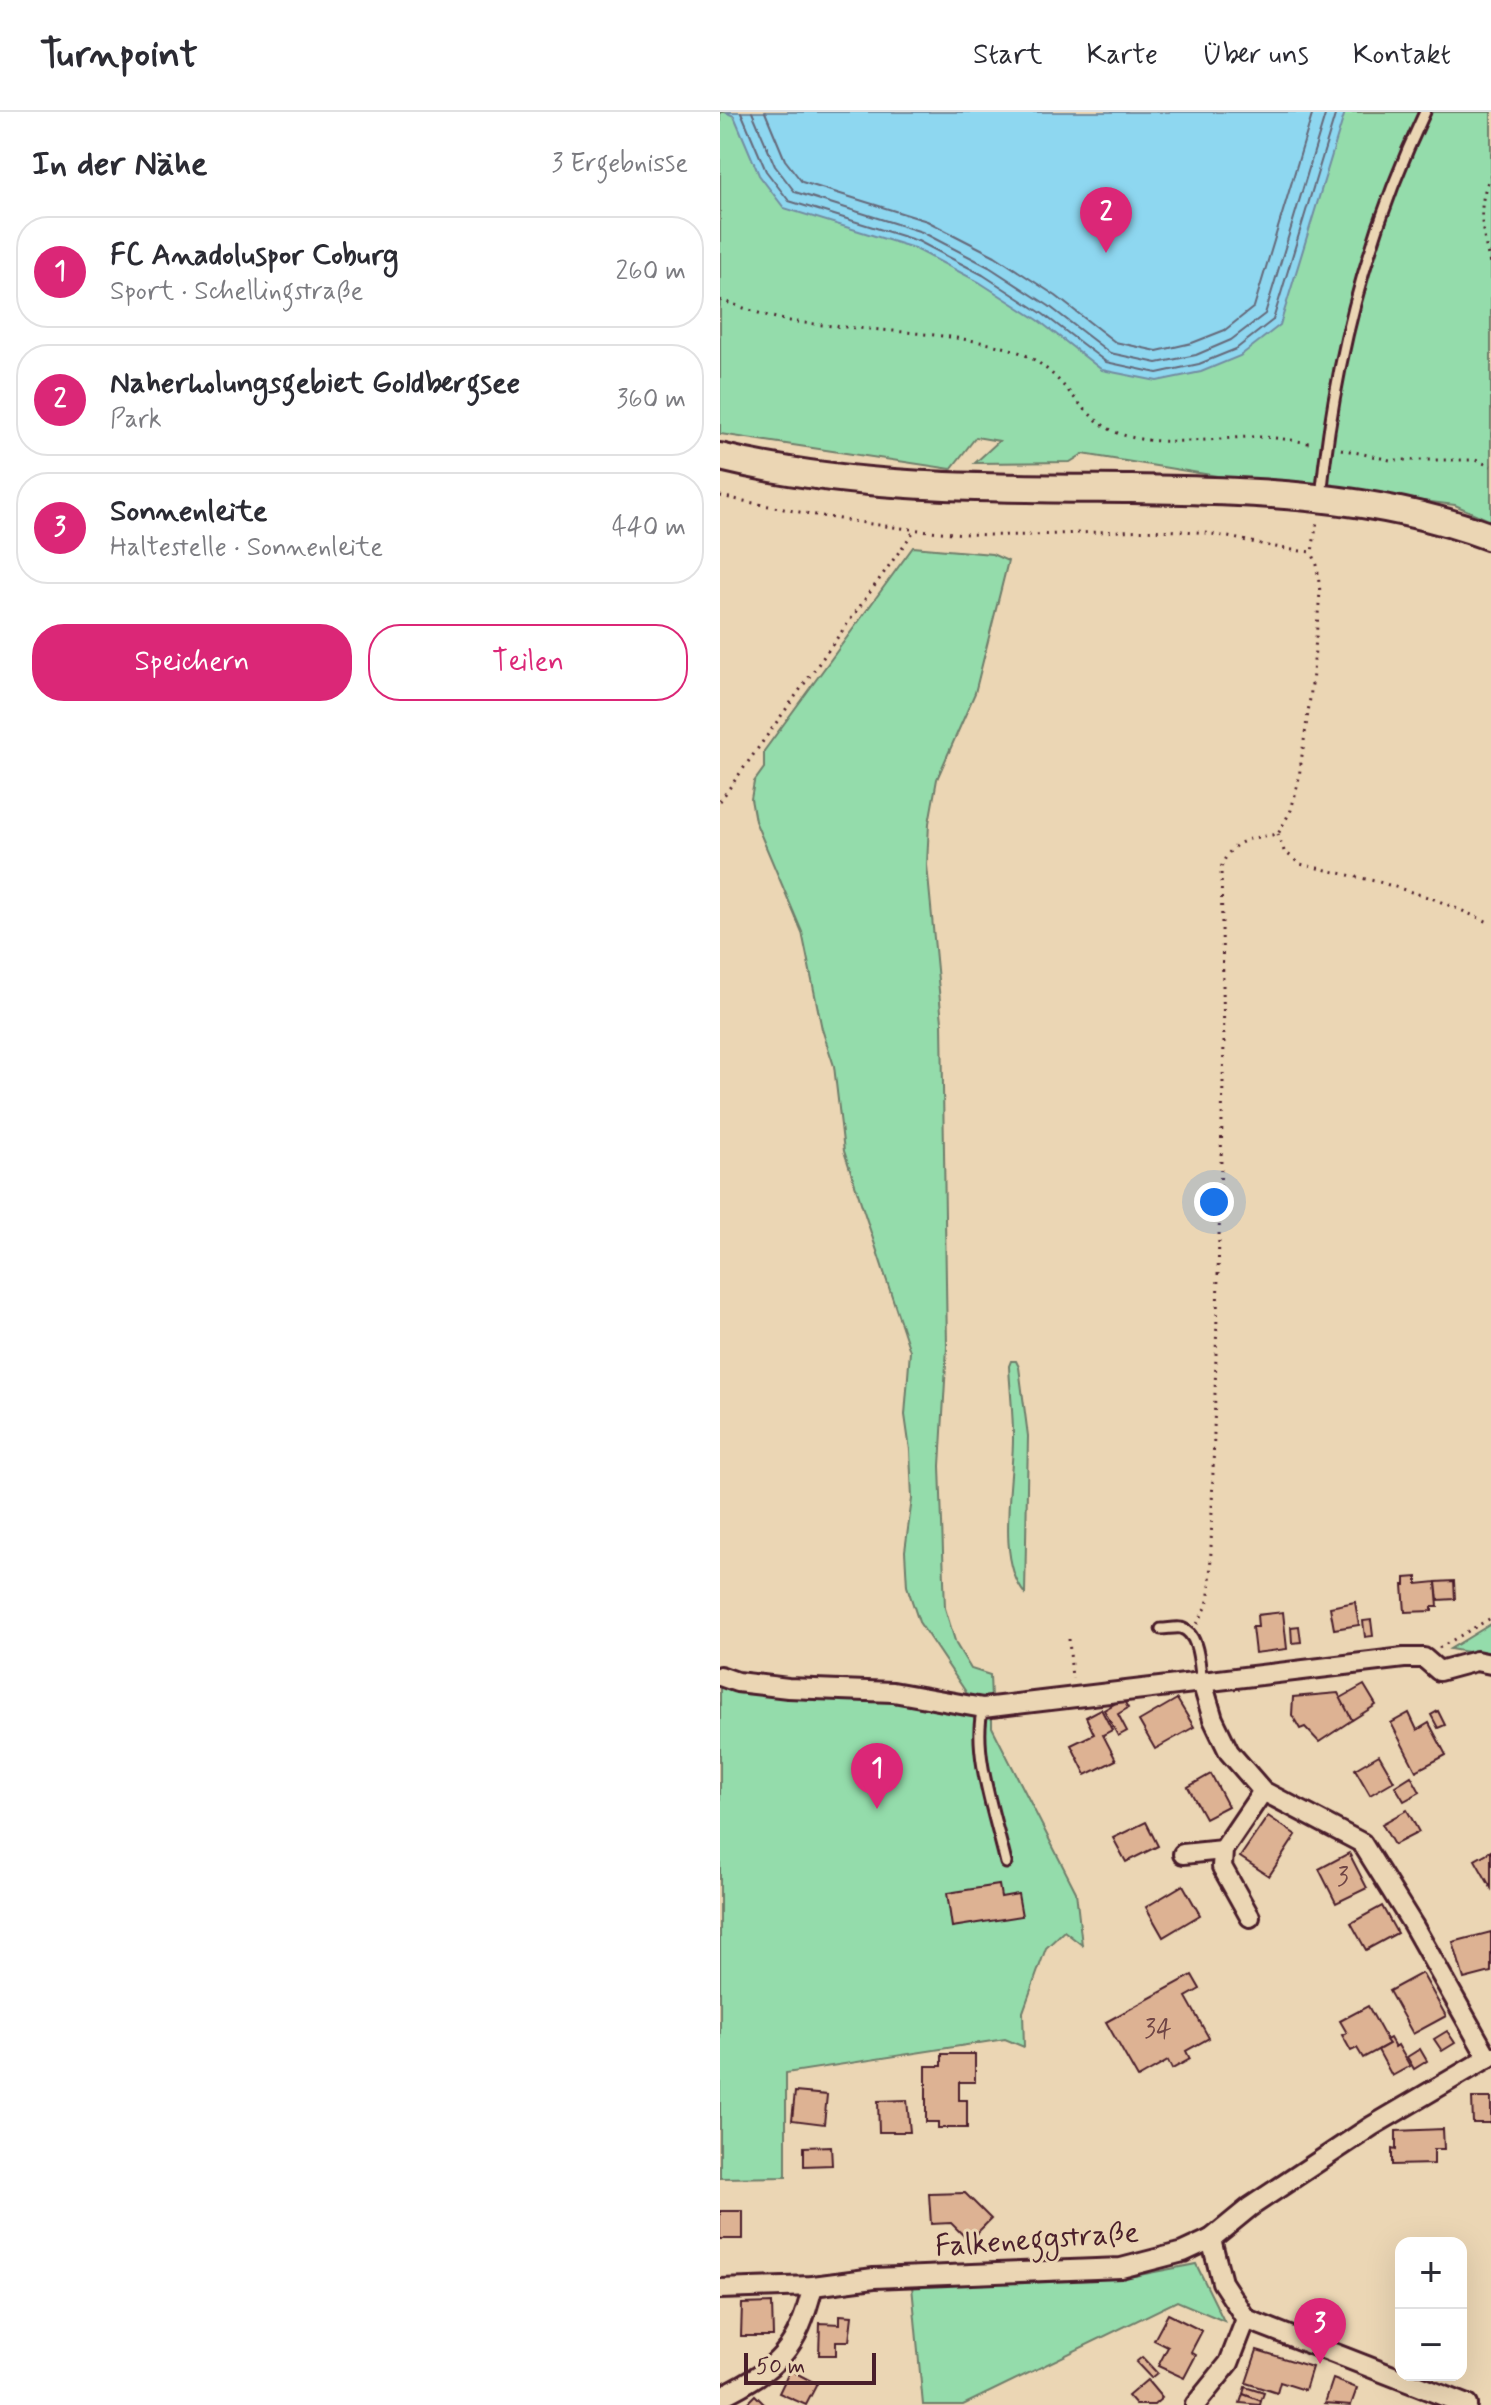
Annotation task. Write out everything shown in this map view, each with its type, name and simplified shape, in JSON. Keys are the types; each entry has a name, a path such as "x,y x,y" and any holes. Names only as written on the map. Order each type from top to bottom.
{"street":[{"path":"720,457 801,473 916,485 1206,490 1321,498 1427,517 1491,537"},
{"path":"720,1676 737,1682 788,1688 893,1692 983,1708 1404,1658 1424,1658 1439,1671 1476,1661 1491,1664"},
{"path":"1202,1682 1213,1719 1229,1752 1263,1791 1362,1843 1490,2057"},
{"path":"1250,1917 1222,1867 1223,1850 1263,1791"},
{"path":"1183,1854 1223,1850"},
{"name":"Falkeneggstraße","path":"720,2289 813,2286 874,2278 1121,2268 1183,2252 1211,2239 1250,2207 1346,2142 1490,2057"},
{"path":"1211,2239 1222,2282 1246,2319 1467,2405"},
{"path":"720,2397 753,2380 791,2347 805,2321 813,2286"},
{"path":"1195,2405 1229,2363 1246,2319"}],"lane":[{"path":"1321,498 1327,445 1353,307 1377,228 1406,151 1425,112"},
{"path":"1161,1629 1181,1628 1191,1635 1202,1682"},
{"path":"983,1708 979,1725 981,1754 1006,1863"}],"path":[{"path":"1491,175 1481,204 1481,224 1491,268"},
{"path":"720,300 785,320 940,337 1006,348 1045,367 1064,383 1097,422 1118,433 1144,438 1207,441 1271,437 1327,445 1390,460 1475,460 1491,466"},
{"path":"720,496 810,515 914,531 1007,535 1176,530 1210,532 1284,550 1312,552"},
{"path":"1321,498 1312,552 1320,592 1312,684 1298,784 1291,810 1278,834 1284,851 1300,864 1393,886 1491,923"},
{"path":"720,801 914,531"},
{"path":"1191,1635 1207,1606 1210,1587 1224,1043 1221,868 1226,854 1246,839 1278,834"},
{"path":"1424,1658 1491,1618"},
{"path":"1062,1699 1072,1686 1069,1639"}],"green space":[{"path":"720,112 1491,112 1491,521 1455,505 1217,476 1083,454 1070,462 975,463 999,441 976,437 951,469 720,434"},
{"path":"913,547 992,554 1008,561 975,693 937,779 929,823 927,865 942,1022 947,1347 940,1466 945,1608 956,1644 971,1669 990,1675 991,1699 970,1698 919,1622 907,1586 905,1551 912,1499 905,1415 910,1351 844,1151 834,1066 822,1029 802,932 755,821 751,799 754,782 764,768 764,751"},
{"path":"1011,1361 1016,1361 1019,1367 1028,1436 1025,1594 1016,1578 1008,1540 1013,1454"},
{"path":"1491,1624 1491,1656 1450,1649"},
{"path":"720,1679 893,1695 992,1715 992,1727 1076,1892 1082,1945 1064,1931 1046,1948 1023,2012 1024,2047 1005,2039 786,2073 786,2177 720,2178"},
{"path":"1196,2264 1224,2321 1177,2301 963,2405 923,2405 912,2286 1134,2276"}],"water":[{"path":"725,112 1345,112 1280,325 1240,356 1201,372 1157,381 1102,370 1038,320 979,282 914,248 784,208 759,175 734,116"}],"building":[{"path":"1417,1577 1417,1584 1436,1582 1438,1607 1432,1607 1432,1611 1405,1612 1405,1578"},
{"path":"1454,1581 1455,1599 1438,1600 1436,1582"},
{"path":"1355,1602 1359,1625 1334,1629 1330,1607"},
{"path":"1283,1612 1287,1649 1255,1653 1252,1627 1258,1627 1257,1615"},
{"path":"1371,1620 1373,1636 1365,1637 1363,1621"},
{"path":"1299,1626 1301,1642 1292,1643 1291,1627"},
{"path":"1364,1685 1376,1705 1352,1720 1339,1699"},
{"path":"1338,1693 1352,1720 1319,1742 1305,1727 1300,1729 1292,1715 1293,1697"},
{"path":"1123,1699 1128,1708 1118,1714 1127,1731 1118,1736 1104,1710"},
{"path":"1177,1699 1194,1727 1155,1749 1139,1721"},
{"path":"1101,1709 1112,1730 1103,1735 1116,1760 1086,1775 1071,1745 1094,1734 1086,1717"},
{"path":"1438,1711 1445,1725 1438,1728 1431,1715"},
{"path":"1409,1713 1417,1730 1429,1723 1446,1755 1416,1771 1391,1723"},
{"path":"1379,1755 1394,1781 1370,1795 1355,1769"},
{"path":"1211,1774 1228,1806 1205,1818 1188,1787"},
{"path":"1411,1776 1420,1792 1404,1801 1395,1786"},
{"path":"1407,1810 1419,1832 1394,1845 1382,1824"},
{"path":"1268,1816 1296,1835 1269,1876 1240,1857"},
{"path":"1146,1822 1158,1846 1126,1862 1113,1838"},
{"path":"1491,1851 1491,1888 1475,1860"},
{"path":"1349,1853 1367,1888 1336,1903 1319,1869"},
{"path":"999,1885 1001,1897 1018,1894 1022,1916 952,1927 947,1893"},
{"path":"1183,1885 1200,1915 1163,1937 1146,1907"},
{"path":"1382,1906 1397,1933 1366,1950 1351,1923"},
{"path":"1491,1932 1491,1972 1464,1979 1453,1942"},
{"path":"1422,1973 1446,2016 1413,2034 1389,1991"},
{"path":"1192,1975 1200,1989 1186,1997 1209,2038 1186,2051 1190,2059 1172,2069 1168,2061 1138,2078 1106,2022"},
{"path":"1368,2006 1389,2044 1363,2058 1357,2048 1351,2051 1342,2035 1347,2033 1340,2021"},
{"path":"1447,2031 1455,2043 1442,2051 1434,2039"},
{"path":"1390,2038 1395,2047 1398,2045 1410,2066 1392,2076 1378,2050 1389,2044 1386,2040"},
{"path":"1420,2049 1427,2061 1414,2069 1407,2057"},
{"path":"942,2054 975,2054 975,2082 959,2082 959,2100 967,2100 967,2128 938,2128 938,2122 926,2122 926,2066 942,2066"},
{"path":"795,2092 827,2095 824,2124 792,2120"},
{"path":"1472,2098 1491,2098 1491,2123 1473,2123"},
{"path":"907,2100 910,2132 879,2132 878,2101"},
{"path":"1443,2129 1444,2149 1434,2149 1434,2164 1392,2165 1396,2131"},
{"path":"831,2146 832,2165 804,2166 804,2147"},
{"path":"965,2193 991,2219 969,2241 951,2223 931,2224 929,2194"},
{"path":"720,2211 743,2211 743,2239 720,2239"},
{"path":"772,2303 773,2336 741,2336 742,2304"},
{"path":"1168,2314 1202,2331 1191,2352 1196,2355 1184,2378 1158,2366 1168,2347 1154,2340"},
{"path":"840,2315 852,2316 849,2341 836,2341 836,2355 819,2355 820,2323 840,2324"},
{"path":"1257,2350 1312,2367 1305,2390 1280,2382 1277,2393 1246,2383"},
{"path":"1142,2357 1157,2373 1151,2378 1136,2362"},
{"path":"790,2370 817,2384 806,2405 779,2393"},
{"path":"1333,2379 1357,2388 1351,2405 1325,2403"},
{"path":"1147,2380 1162,2398 1154,2405 1136,2405 1128,2396"},
{"path":"1245,2387 1264,2393 1261,2401 1243,2394"},
{"path":"1243,2394 1261,2401 1260,2405 1240,2403"},
{"path":"755,2395 765,2405 745,2405"}],"place":[{"name":"Naherholungsgebiet Goldbergsee","path":"1106,253"},
{"name":"FC Anadoluspor Coburg","path":"877,1809"},
{"name":"Sonnenleite","path":"1320,2364"}]}
